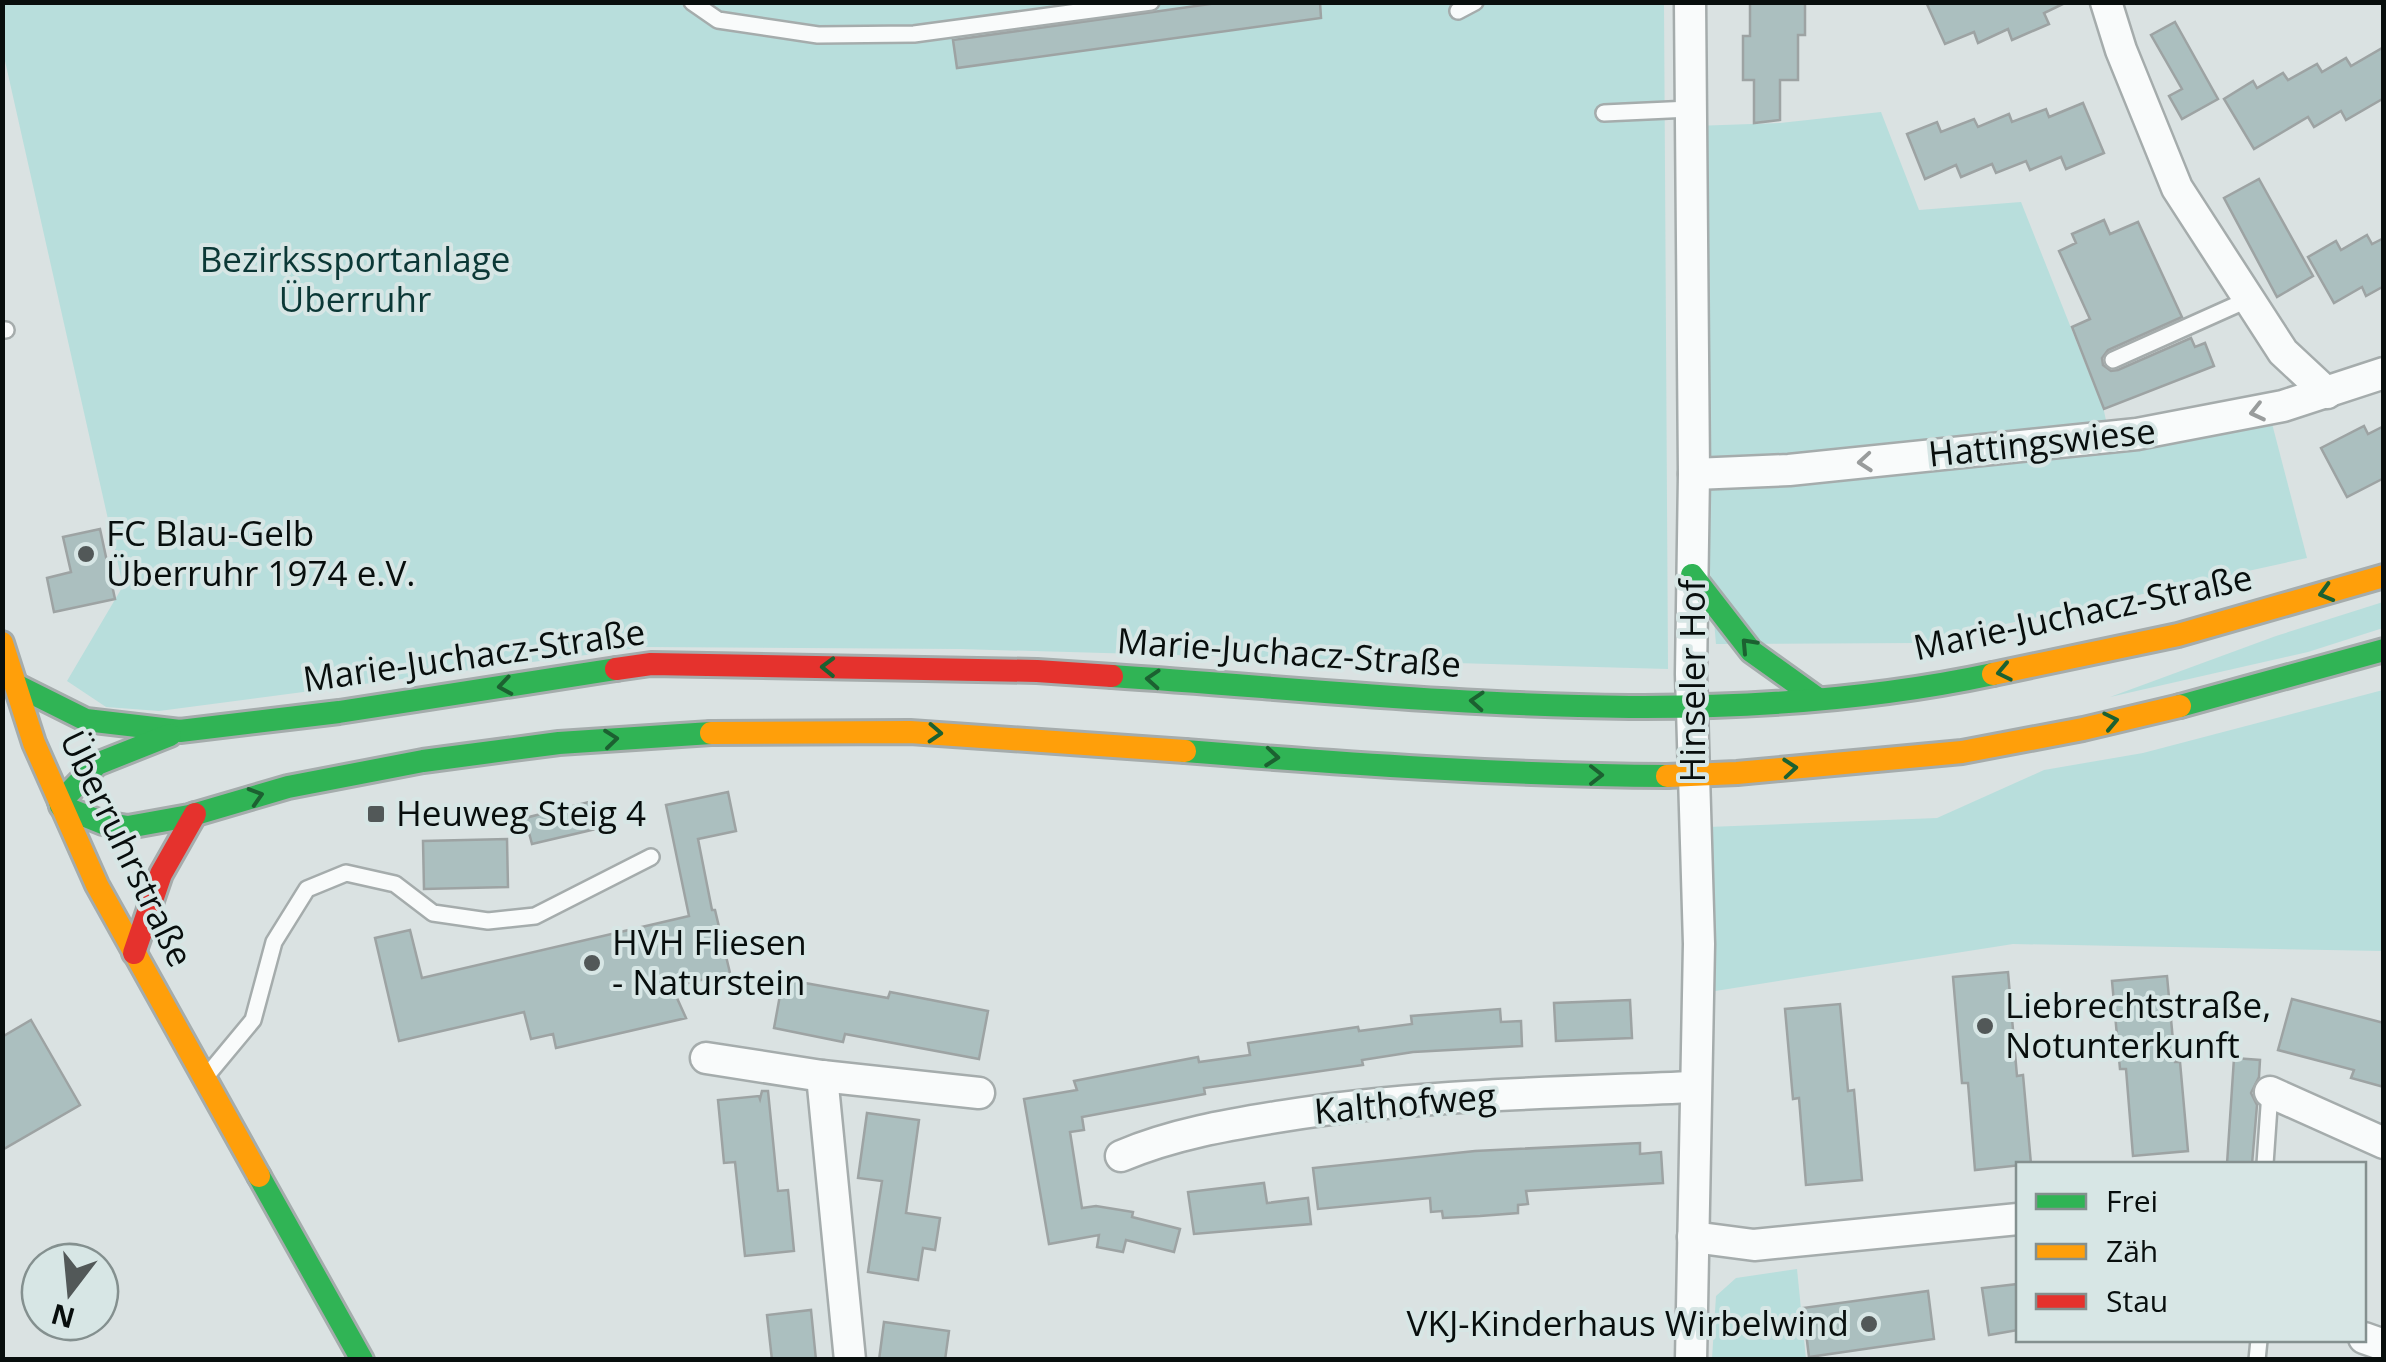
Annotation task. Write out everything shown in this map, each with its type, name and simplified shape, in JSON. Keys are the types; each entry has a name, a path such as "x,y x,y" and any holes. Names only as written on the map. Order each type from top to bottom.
{"main road":[{"path":"1692,575 1751,651 1818,699"},
{"name":"Marie-Juchacz-Straße","path":"16,685 86,720 180,731 339,712 651,664 1037,671 1502,702 1692,708 1818,699 1971,680 2178,634 2384,576"},
{"name":"Überruhrstraße","path":"2,643 34,743 97,885 362,1360"},
{"path":"60,804 122,828 194,814 282,788 471,753 652,735 842,729 1035,738 1388,766 1566,775 1692,776 1913,758 1984,748 2201,702 2384,650"},
{"name":"Marie-Juchacz-Straße","path":"60,804 97,764 180,731"},
{"path":"134,953 160,874 194,814"}],"street":[{"name":"Hinseler Hof","path":"1690,2 1692,776 1698,944 1691,1360"},
{"path":"2106,2 2134,84 2177,188 2283,352 2327,393"},
{"name":"Hattingswiese","path":"1694,474 1789,470 2138,434 2235,418 2384,373"},
{"path":"706,1058 822,1076 979,1093"},
{"path":"822,1076 850,1360"},
{"name":"Kalthofweg","path":"1120,1156 1155,1141 1220,1126 1324,1109 1464,1096 1695,1087"},
{"path":"2270,1092 2384,1143"},
{"path":"1694,1236 1754,1245 2016,1219"}],"lane":[{"path":"692,2 718,20 818,35 914,34 1151,2"},
{"path":"1458,10 1474,2"},
{"path":"1604,112 1690,109"},
{"path":"2113,360 2247,300"},
{"path":"203,1080 253,1020 274,942 307,890 346,872 395,884 433,913 488,922 536,916 650,857"},
{"path":"2266,1162 2270,1092"}],"green space":[{"name":"Bezirkssportanlage Überruhr","path":"2,3 1664,3 1668,669 960,649 646,647 159,711 106,707 67,681 123,586 3,52"},
{"path":"1881,112 1919,210 2021,202 2104,411 2109,435 1703,470 1694,126 1780,123"},
{"path":"2269,412 2307,558 1919,643 1716,644 1702,477"},
{"path":"2383,602 2383,628 2308,652 2110,697 2276,636"},
{"path":"2383,690 2383,951 2013,944 1709,992 1708,827 1937,818 2044,770 2143,753"},
{"path":"1797,1269 1806,1359 1712,1359 1716,1296 1736,1278"}],"building":[{"path":"1224,2 1320,2 1321,18 957,68 953,40"},
{"path":"1750,2 1805,2 1805,35 1798,35 1798,80 1780,80 1780,120 1754,123 1754,80 1743,80 1743,36 1750,36"},
{"path":"1926,2 2067,2 2044,13 2049,24 2012,40 2008,29 1978,43 1974,32 1945,44"},
{"path":"2175,22 2218,99 2182,119 2169,96 2182,89 2151,35"},
{"path":"2384,47 2384,98 2346,120 2341,111 2314,127 2308,117 2254,149 2224,99 2253,81 2257,88 2283,73 2288,80 2317,64 2322,72 2346,58 2351,66"},
{"path":"2083,103 2104,153 2066,169 2061,157 2030,170 2026,161 1996,173 1992,164 1961,177 1956,165 1925,179 1907,134 1937,122 1941,132 1974,119 1978,127 2009,114 2012,122 2046,109 2049,117"},
{"path":"2259,179 2313,276 2277,297 2224,198"},
{"path":"2104,220 2110,234 2138,222 2182,317 2108,350 2102,358 2103,365 2111,371 2118,370 2191,338 2195,347 2205,343 2214,366 2104,409 2072,327 2090,319 2059,251 2076,243 2072,234"},
{"path":"2367,235 2372,244 2384,238 2384,286 2366,296 2362,287 2334,303 2308,257 2336,241 2341,250"},
{"path":"2364,426 2368,434 2384,426 2384,478 2347,497 2321,448"},
{"name":"FC Blau-Gelb Überruhr 1974 e.V.","path":"100,529 115,599 54,612 47,578 71,572 63,537"},
{"path":"728,792 736,831 698,839 730,973 672,987 686,1018 556,1048 553,1034 531,1039 524,1012 399,1041 375,938 410,930 422,978 689,916 666,805"},
{"path":"593,801 600,828 532,844 525,818"},
{"path":"507,839 508,887 424,889 423,841"},
{"name":"Liebrechtstraße, Notunterkunft","path":"2008,972 2017,1076 2023,1075 2031,1162 1975,1170 1968,1083 1962,1083 1953,977"},
{"name":"Liebrechtstraße, Notunterkunft","path":"2167,976 2188,1151 2133,1156 2126,1069 2120,1069 2112,981"},
{"path":"783,979 888,998 890,992 988,1011 979,1059 845,1034 843,1042 774,1028"},
{"path":"2292,999 2384,1023 2384,1087 2351,1078 2354,1070 2278,1050"},
{"path":"1630,1000 1632,1038 1556,1041 1554,1003"},
{"path":"1840,1004 1848,1091 1854,1090 1862,1180 1806,1185 1799,1098 1793,1099 1785,1009"},
{"path":"1500,1009 1501,1022 1521,1021 1522,1046 1413,1052 1362,1060 1363,1065 1204,1088 1205,1094 1082,1117 1084,1130 1070,1132 1082,1208 1096,1206 1133,1212 1132,1217 1180,1229 1174,1252 1126,1240 1123,1252 1097,1247 1099,1235 1049,1244 1024,1099 1077,1090 1074,1081 1161,1064 1198,1057 1199,1062 1250,1055 1248,1043 1358,1027 1359,1031 1412,1024 1411,1016"},
{"path":"31,1020 80,1105 2,1150 2,1037"},
{"path":"2234,1058 2260,1060 2259,1077 2251,1093 2257,1105 2252,1162 2227,1162"},
{"path":"762,1091 768,1091 778,1191 788,1190 794,1251 745,1256 735,1162 724,1163 718,1100 759,1096 760,1099"},
{"path":"867,1113 919,1120 906,1213 940,1218 935,1250 923,1248 918,1280 868,1272 882,1181 858,1178"},
{"path":"1640,1143 1640,1154 1661,1152 1663,1183 1526,1191 1528,1204 1518,1205 1518,1213 1480,1216 1443,1218 1442,1211 1431,1212 1430,1198 1318,1209 1313,1168 1475,1151"},
{"path":"1264,1183 1267,1203 1308,1198 1311,1224 1194,1234 1188,1192"},
{"path":"2016,1284 2016,1330 1989,1335 1982,1288"},
{"name":"VKJ-Kinderhaus Wirbelwind","path":"1928,1291 1934,1339 1809,1357 1803,1308"},
{"path":"811,1310 816,1360 772,1360 767,1315"},
{"path":"884,1322 949,1331 945,1360 879,1360"}],"traffic: fast":[{"path":"1692,575 1751,651 1818,699"},
{"path":"2180,706 2384,650"},
{"path":"16,685 86,720 180,731 339,712 616,669"},
{"path":"1112,676 1442,700 1664,707 1884,693 1993,674"},
{"path":"61,806 103,823 128,827 189,816 288,787 423,761 559,743 711,733"},
{"path":"60,802 97,764 170,735"},
{"path":"1185,751 1426,768 1667,776"},
{"path":"259,1176 362,1360"}],"traffic: slow":[{"path":"1993,674 2178,635 2384,576"},
{"path":"2,643 34,743 97,885 259,1176"},
{"path":"1667,776 1962,752 2180,706"},
{"path":"711,733 910,732 1185,751"}],"traffic: jam":[{"path":"616,669 651,664 1037,671 1112,676"},
{"path":"134,953 161,874 195,814"}],"place":[{"name":"FC Blau-Gelb Überruhr 1974 e.V.","path":"86,554"},
{"name":"Heuweg Steig 4","path":"376,814"},
{"name":"HVH Fliesen - Naturstein","path":"592,963"},
{"name":"Liebrechtstraße, Notunterkunft","path":"1985,1026"},
{"name":"VKJ-Kinderhaus Wirbelwind","path":"1869,1324"}]}
